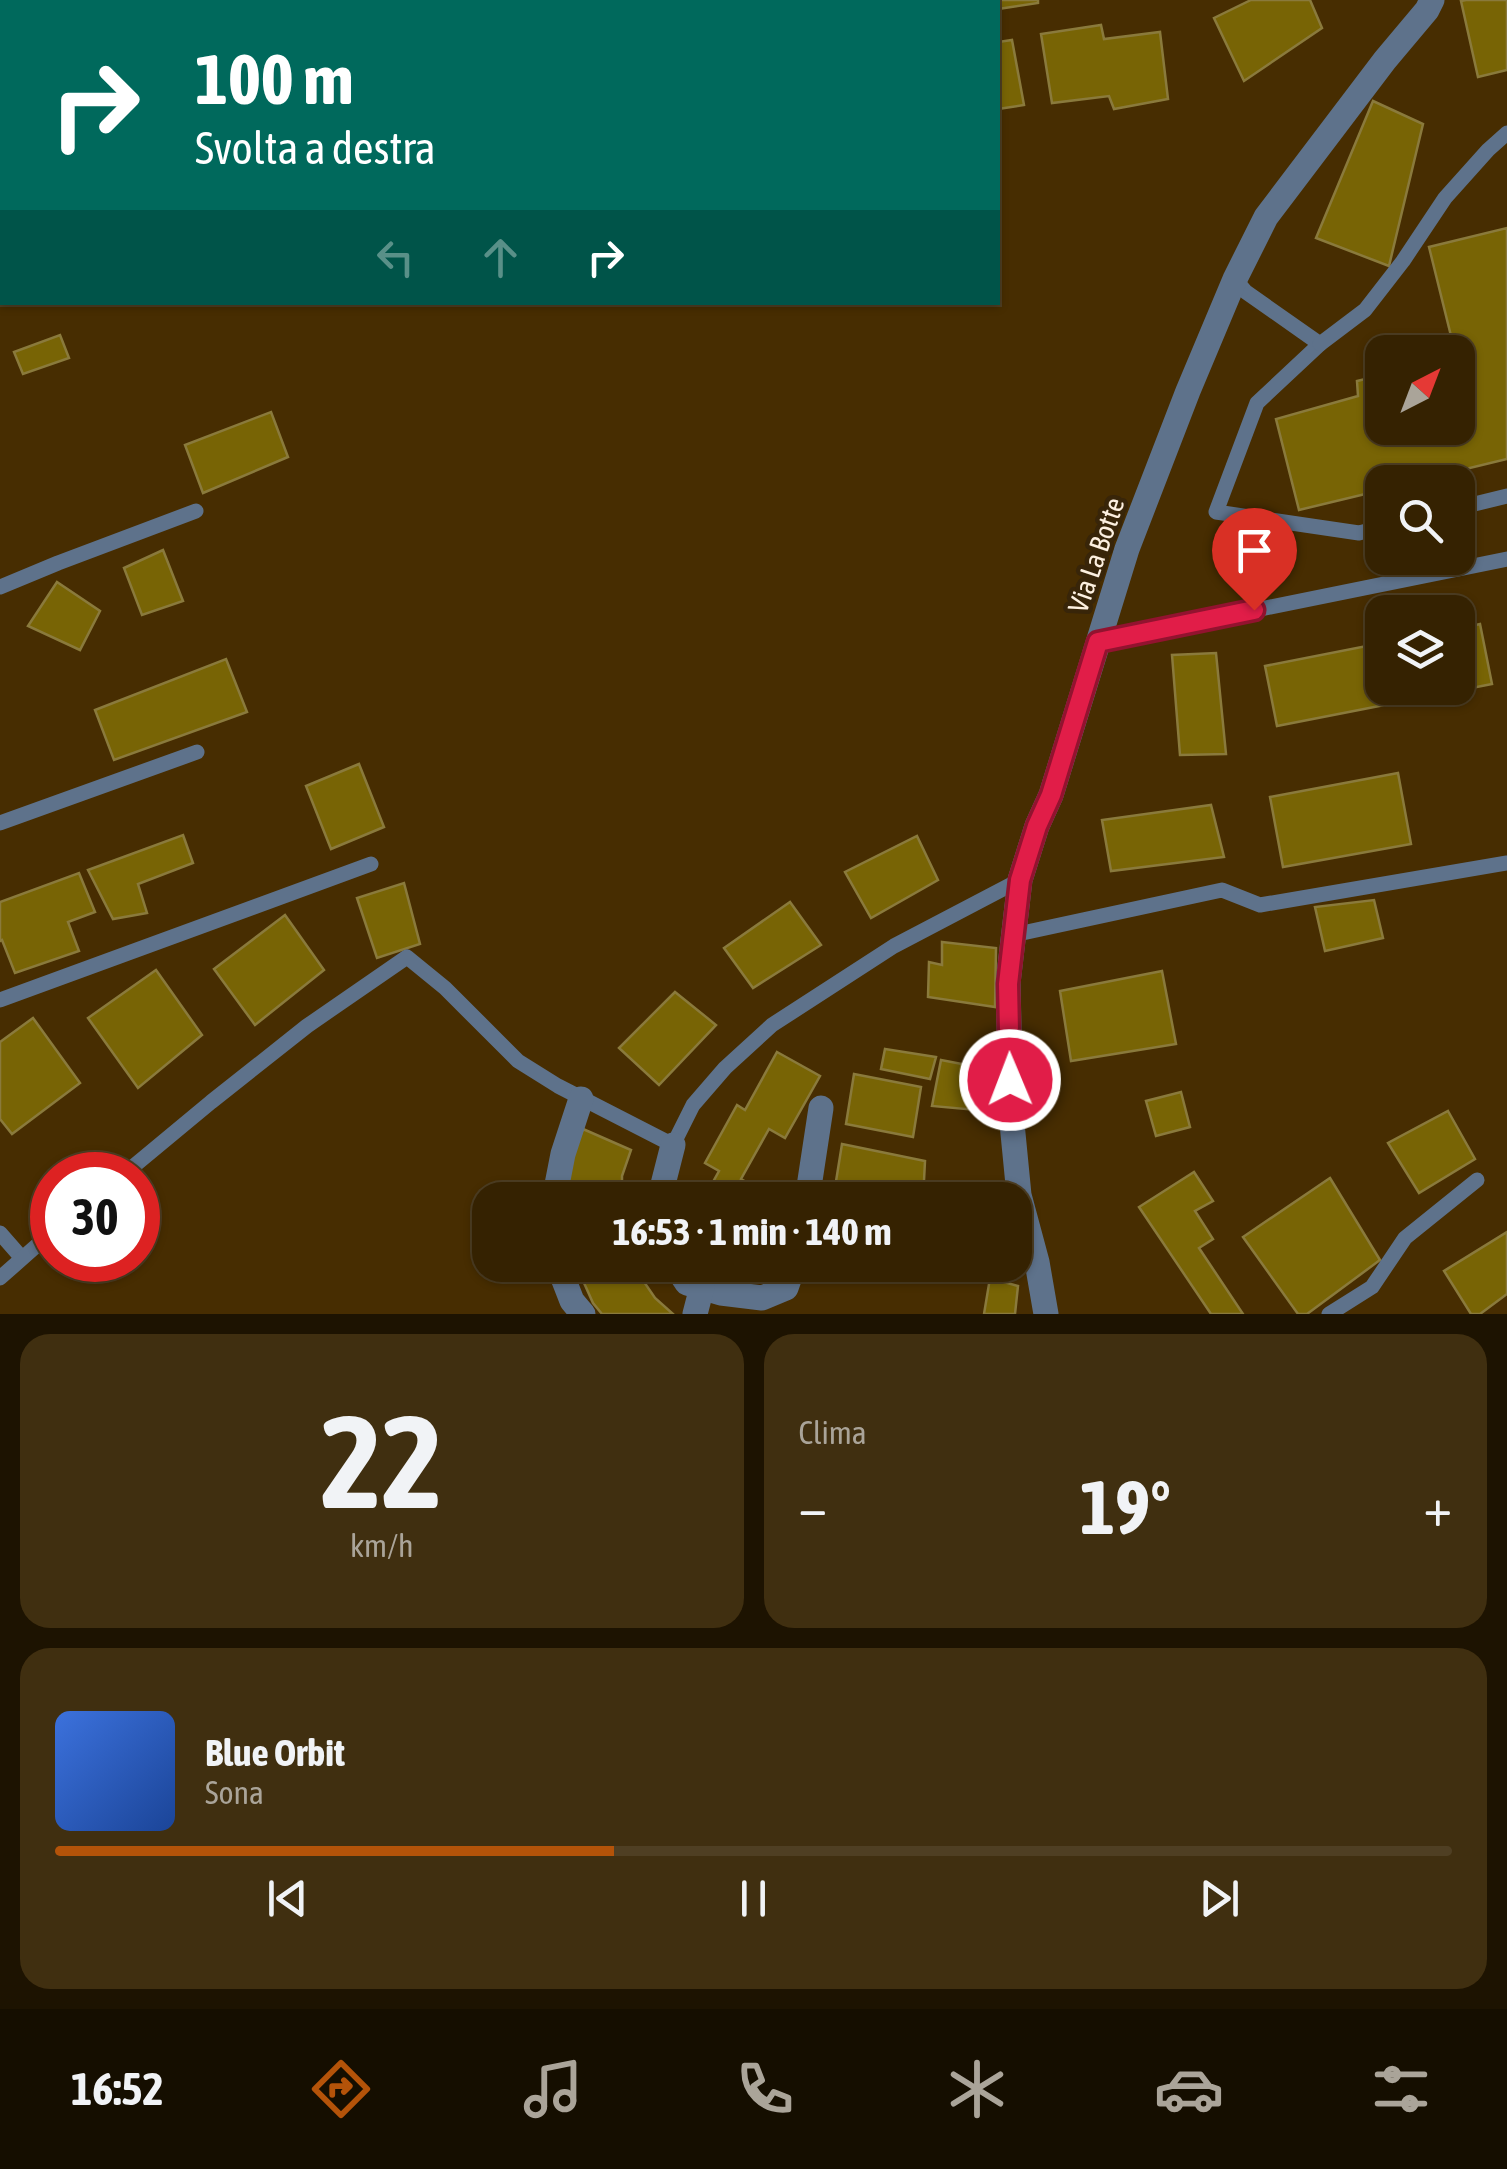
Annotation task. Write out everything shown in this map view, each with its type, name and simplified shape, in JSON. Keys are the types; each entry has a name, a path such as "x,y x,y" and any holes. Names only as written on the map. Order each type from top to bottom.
{"street":[{"name":"Via La Botte","path":"1046,1314 1019,1195 1011,1113 1008,984 1020,880 1051,795 1127,550 1234,279 1266,217 1432,0"},
{"path":"558,1182 581,1099"},
{"path":"810,1182 821,1108"},
{"path":"664,1182 673,1145"},
{"path":"565,1282 572,1301 583,1314"},
{"path":"686,1282 762,1298 786,1288 788,1282"},
{"path":"695,1314 702,1287"}],"lane":[{"path":"1365,531 1216,512 1257,403 1320,344 1366,310 1444,198 1507,134"},
{"path":"1234,279 1246,292 1320,344"},
{"path":"1475,504 1507,496"},
{"path":"0,588 196,511"},
{"path":"1098,642 1507,559"},
{"path":"0,824 197,752"},
{"path":"0,1000 371,864"},
{"path":"1013,934 1222,890 1260,906 1507,864"},
{"path":"151,1152 307,1026 407,957 518,1062 673,1145 693,1105 724,1068 772,1025 894,946 1020,880"},
{"path":"1330,1314 1372,1287 1406,1238 1477,1180"},
{"path":"0,1233 21,1257"},
{"path":"0,1278 30,1250"}],"building":[{"path":"1000,0 1038,3 1000,9"},
{"path":"1251,0 1310,0 1322,28 1244,81 1214,18"},
{"path":"1507,0 1507,70 1478,77 1461,1"},
{"path":"1101,25 1104,39 1160,32 1168,99 1114,109 1109,96 1052,103 1041,34"},
{"path":"1012,40 1024,105 1000,109 1000,42"},
{"path":"1373,101 1423,124 1389,266 1316,238"},
{"path":"1507,228 1507,459 1475,467 1365,465 1365,494 1299,510 1276,419 1358,396 1357,381 1365,379 1365,445 1475,445 1475,335 1451,335 1429,247"},
{"path":"60,335 69,358 23,374 14,352"},
{"path":"271,412 288,457 203,493 185,445"},
{"path":"163,550 183,601 142,615 124,568"},
{"path":"57,582 100,611 80,650 28,626"},
{"path":"1480,624 1492,684 1475,687 1475,625"},
{"path":"1365,646 1365,705 1384,705 1277,726 1265,666"},
{"path":"1216,653 1226,754 1180,755 1172,655"},
{"path":"226,659 247,712 114,760 95,710"},
{"path":"359,764 384,827 331,849 306,786"},
{"path":"1398,773 1411,844 1283,867 1270,797"},
{"path":"1211,805 1224,857 1111,871 1102,820"},
{"path":"183,835 193,863 138,884 147,913 113,919 88,870"},
{"path":"917,836 938,880 871,918 845,872"},
{"path":"79,873 95,912 68,922 79,951 15,973 0,941 0,902"},
{"path":"404,883 420,944 377,958 357,898"},
{"path":"1374,900 1383,938 1325,951 1315,907"},
{"path":"790,902 821,945 753,988 724,948"},
{"path":"285,915 324,970 255,1025 214,969"},
{"path":"942,942 996,948 995,1007 928,997 929,962 942,965"},
{"path":"156,970 202,1035 138,1088 88,1018"},
{"path":"1162,971 1176,1044 1071,1061 1060,991"},
{"path":"675,992 716,1025 659,1085 619,1048"},
{"path":"33,1018 80,1083 12,1134 0,1119 0,1042"},
{"path":"885,1049 936,1057 930,1079 881,1069"},
{"path":"777,1052 820,1076 785,1138 769,1129 741,1179 746,1182 713,1182 719,1171 705,1163 737,1105 745,1110"},
{"path":"941,1060 993,1070 987,1111 932,1106"},
{"path":"854,1074 921,1087 913,1137 846,1124"},
{"path":"1181,1092 1190,1127 1156,1136 1146,1101"},
{"path":"1448,1111 1475,1159 1419,1193 1388,1143"},
{"path":"583,1129 631,1150 622,1182 567,1182 569,1165"},
{"path":"842,1144 925,1161 924,1182 836,1182"},
{"path":"1194,1172 1213,1201 1195,1211 1213,1239 1199,1248 1243,1314 1211,1314 1139,1207"},
{"path":"1330,1178 1380,1260 1307,1314 1298,1314 1243,1237"},
{"path":"1507,1232 1507,1294 1480,1314 1471,1314 1444,1271"},
{"path":"584,1282 644,1282 673,1314 602,1314"},
{"path":"989,1282 1018,1286 1015,1314 984,1314"}],"route":[{"path":"1010,1080 1008,984 1020,880 1098,642 1254,610"}]}
